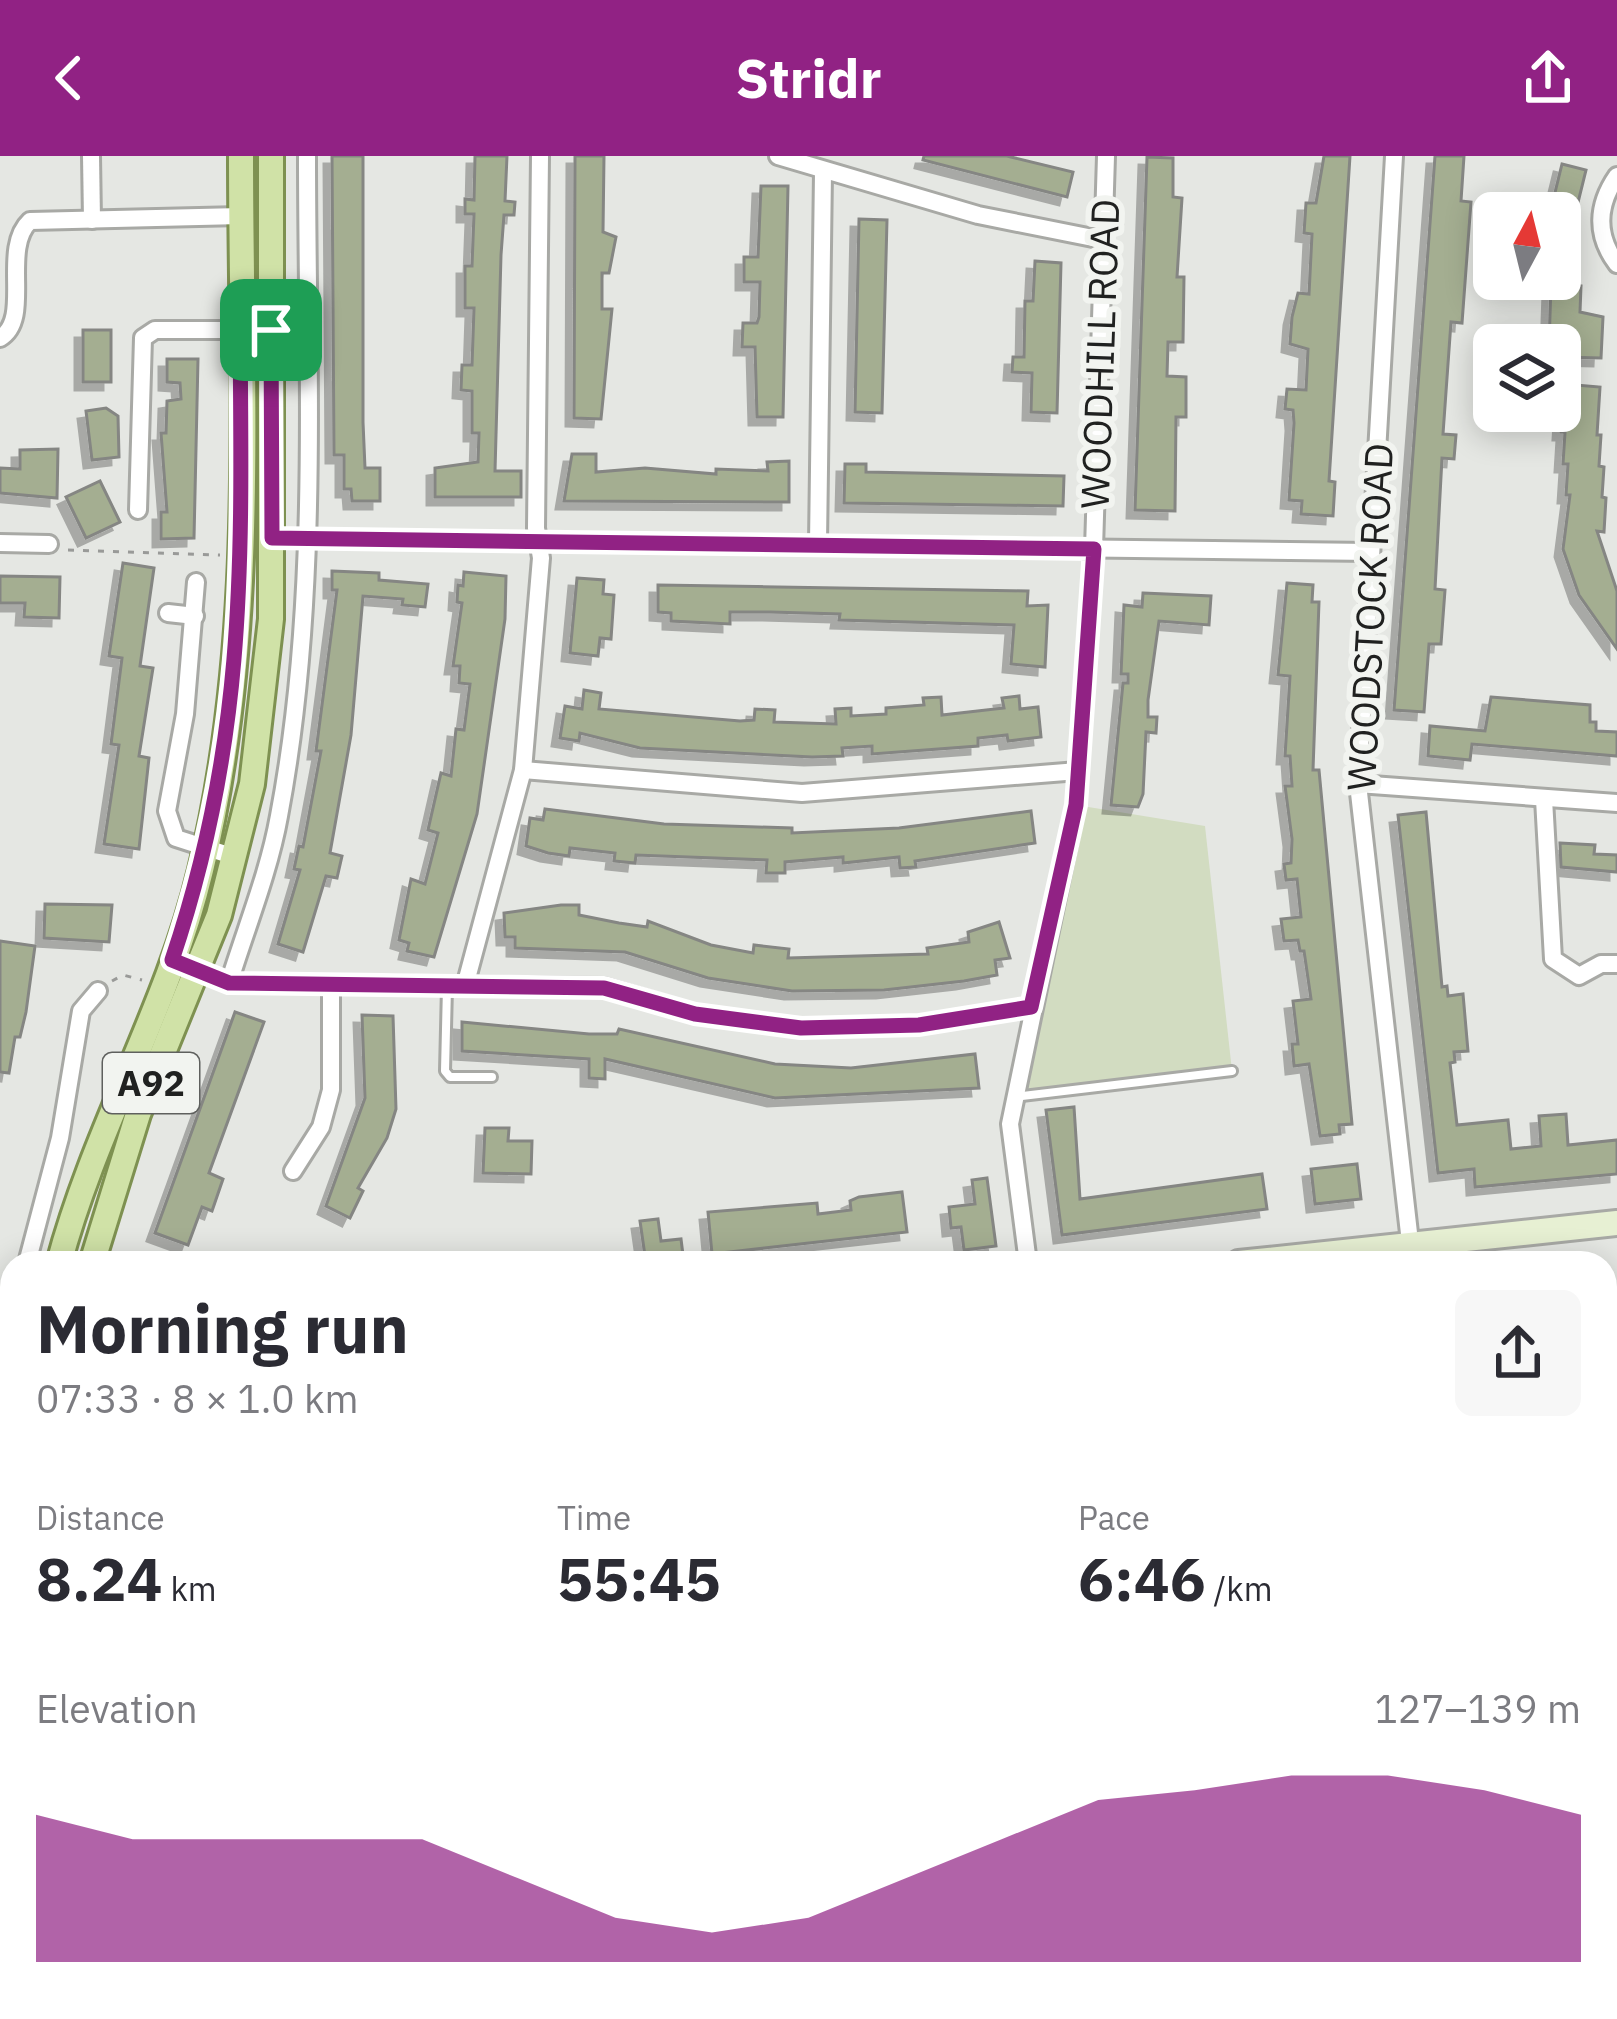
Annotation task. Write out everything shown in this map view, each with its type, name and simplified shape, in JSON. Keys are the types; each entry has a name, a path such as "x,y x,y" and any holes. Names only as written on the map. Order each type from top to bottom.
{"main road":[{"name":"A92","path":"63,1251 96,1144 172,960 206,849 234,698 242,556 241,156"},
{"name":"A92","path":"96,1251 138,1114 198,972 235,856 267,680 272,538 272,156"}],"street":[{"path":"91,156 92,220"},
{"path":"229,983 278,820 292,730 307,539 307,156"},
{"path":"456,986 523,770 541,558 537,539 540,156"},
{"path":"778,156 823,173 1103,240"},
{"name":"WOODHILL ROAD","path":"1026,1251 1010,1124 1076,805 1094,549 1106,156"},
{"name":"WOODSTOCK ROAD","path":"1394,156 1358,784 1410,1242"},
{"path":"818,543 823,173"},
{"path":"1617,176 1601,209 1600,227 1604,246 1617,264"},
{"path":"0,338 11,324 11,244 16,231 30,221 241,216"},
{"path":"138,511 143,338 155,330 271,330"},
{"path":"272,538 1371,552"},
{"path":"0,543 49,544"},
{"path":"196,582 167,820 176,838 235,856"},
{"path":"168,614 194,616"},
{"path":"523,770 802,793 1078,771"},
{"path":"1358,784 1617,803"},
{"path":"1544,799 1553,959 1579,976 1601,964 1617,964"},
{"path":"172,960 229,983 604,988 695,1014 801,1028 919,1025 1031,1007"},
{"path":"293,1171 321,1127 331,1090 331,985"},
{"path":"30,1251 60,1138 81,1011 98,991"},
{"path":"1337,1251 1617,1223"}],"lane":[{"path":"456,986 445,1071 450,1077 492,1077"},
{"path":"1013,1097 1232,1071"}],"path":[{"path":"49,544 65,550 242,556"},
{"path":"98,991 123,974 161,985"}],"green space":[{"path":"1076,805 1205,826 1232,1071 1013,1097"}],"building":[{"path":"332,156 363,156 365,468 380,468 380,501 352,501 351,489 344,489 344,455 334,455"},
{"path":"475,156 507,156 505,201 515,202 514,215 504,215 501,255 495,471 521,471 521,497 435,497 435,468 478,462 472,391 461,390 462,365 472,365 474,308 465,308 465,266 472,266 474,214 465,214 465,199 474,200"},
{"path":"575,156 604,156 603,232 616,237 609,273 602,273 602,309 612,309 601,419 574,418"},
{"path":"924,156 1007,156 1073,172 1067,197 923,160"},
{"path":"1324,156 1350,156 1329,481 1335,482 1333,516 1301,514 1302,501 1289,500 1294,423 1293,410 1285,409 1287,389 1306,390 1308,349 1290,344 1292,317 1298,293 1309,294 1312,234 1304,233 1306,203 1316,203"},
{"path":"1435,156 1464,156 1461,201 1471,202 1462,323 1451,322 1443,434 1456,435 1454,459 1442,458 1435,589 1445,590 1441,644 1429,644 1424,712 1394,710"},
{"path":"1147,157 1173,158 1173,197 1182,198 1177,277 1184,277 1183,342 1168,342 1167,376 1186,377 1186,417 1176,417 1175,511 1135,510"},
{"path":"1562,164 1586,170 1581,192 1555,192"},
{"path":"761,186 788,186 783,417 757,417 755,347 742,347 743,323 757,323 759,317 760,282 744,282 744,257 758,257"},
{"path":"859,219 887,220 882,413 855,412"},
{"path":"1035,261 1061,263 1057,413 1031,412 1032,373 1012,372 1013,357 1024,357 1025,301 1033,301"},
{"path":"1550,300 1580,300 1580,312 1603,317 1601,358 1581,358 1581,324 1550,324"},
{"path":"83,330 111,330 111,382 83,382"},
{"path":"167,359 198,359 194,538 161,539 161,512 167,512 161,433 166,433 167,401 181,399 180,383 167,382"},
{"path":"1581,385 1600,387 1597,435 1601,435 1599,466 1604,467 1602,497 1606,498 1604,532 1597,531 1617,591 1617,649 1579,595 1563,549 1570,495 1566,495 1568,464 1563,464 1565,432 1581,432"},
{"path":"106,408 118,416 119,457 92,460 86,411"},
{"path":"58,449 57,498 0,493 0,468 20,469 20,450"},
{"path":"572,454 596,454 596,472 645,468 716,474 716,469 768,471 767,462 789,461 789,502 564,501"},
{"path":"845,464 866,464 866,472 1064,476 1063,506 844,503"},
{"path":"100,481 120,522 86,538 66,497"},
{"path":"123,563 154,568 140,666 153,668 139,756 149,758 139,849 104,844 119,745 111,744 122,658 109,656"},
{"path":"332,571 379,573 379,580 428,584 425,607 402,605 403,599 363,596 351,735 330,853 342,856 337,878 326,876 303,952 278,944 300,870 294,869 299,846 303,847 321,751 316,751 337,590 332,590"},
{"path":"464,572 506,576 505,619 477,814 434,957 407,951 409,943 399,940 411,879 425,884 438,833 428,830 441,773 451,776 456,729 464,730 470,684 459,683 460,666 453,666 462,603 457,602 458,585 463,586"},
{"path":"0,576 60,577 59,618 24,617 25,603 0,603"},
{"path":"577,578 604,580 603,594 614,595 611,639 600,638 598,656 570,653"},
{"path":"1287,583 1313,585 1312,602 1319,602 1313,770 1319,770 1352,1124 1339,1125 1340,1134 1320,1136 1309,1064 1294,1066 1292,1044 1298,1044 1293,1001 1311,999 1304,951 1298,940 1284,941 1281,919 1301,917 1297,879 1286,880 1284,864 1291,863 1292,839 1285,786 1292,786 1290,756 1285,756 1290,676 1278,675"},
{"path":"658,585 1028,591 1027,606 1048,605 1045,667 1011,664 1014,625 839,620 840,614 770,612 730,612 730,624 671,621 671,613 658,612"},
{"path":"1143,593 1211,596 1209,625 1159,621 1148,700 1148,717 1157,717 1156,733 1146,732 1143,794 1138,807 1111,805 1123,683 1128,683 1128,674 1121,674 1124,605 1142,607"},
{"path":"584,690 601,693 599,709 740,721 754,720 755,709 775,710 774,722 836,724 835,709 851,708 851,716 886,714 886,708 924,705 923,698 941,697 942,715 1004,708 1002,698 1019,696 1020,709 1038,707 1041,737 1008,741 1007,735 978,738 978,746 872,754 872,746 842,748 843,756 812,757 640,748 580,733 579,741 560,738 565,706 582,709"},
{"path":"1491,697 1590,705 1590,722 1596,722 1596,731 1617,732 1617,756 1472,744 1470,760 1428,756 1430,726 1485,731"},
{"path":"545,809 664,824 792,828 792,833 899,828 1031,811 1035,843 915,861 916,867 900,868 899,857 843,863 843,857 785,862 785,873 766,873 767,860 636,855 635,863 614,861 615,853 570,848 569,856 526,846 530,818 543,820"},
{"path":"1426,812 1442,987 1447,986 1448,996 1463,994 1468,1051 1454,1052 1455,1062 1450,1063 1457,1125 1508,1120 1511,1149 1541,1146 1539,1116 1566,1114 1568,1145 1617,1140 1617,1174 1475,1187 1474,1169 1438,1173 1398,815"},
{"path":"1560,843 1595,845 1594,854 1617,855 1617,872 1561,867"},
{"path":"45,904 112,905 109,942 44,938"},
{"path":"579,905 579,915 619,923 647,927 648,921 711,945 753,953 754,945 789,949 788,958 928,954 927,948 969,942 968,932 999,922 1010,958 995,960 997,975 964,981 884,990 792,991 708,978 625,952 515,948 515,937 505,937 504,913"},
{"path":"0,941 35,946 26,1012 20,1037 15,1037 9,1073 0,1072"},
{"path":"235,1012 264,1022 209,1173 223,1179 212,1211 202,1207 188,1245 155,1233"},
{"path":"362,1015 393,1016 396,1109 387,1138 358,1188 363,1191 350,1218 326,1206 365,1098"},
{"path":"462,1022 589,1034 617,1034 619,1029 775,1064 851,1068 975,1054 979,1088 775,1098 605,1059 605,1079 589,1078 589,1059 462,1051"},
{"path":"1074,1107 1080,1199 1262,1174 1267,1209 1062,1235 1046,1110"},
{"path":"485,1128 509,1128 508,1141 532,1141 531,1174 483,1173"},
{"path":"1357,1164 1361,1199 1315,1204 1311,1169"},
{"path":"987,1178 996,1246 964,1250 961,1227 951,1228 949,1207 975,1204 972,1180"},
{"path":"902,1192 907,1232 712,1251 708,1212 817,1203 818,1214 851,1210 850,1201"},
{"path":"658,1219 661,1241 681,1239 682,1251 644,1251 640,1221"}],"route":[{"path":"240,330 271,330 272,538 1094,549 1076,805 1031,1007 919,1025 801,1028 695,1014 604,988 229,983 172,960 201,874 219,795 236,676 242,556 240,330"}]}
